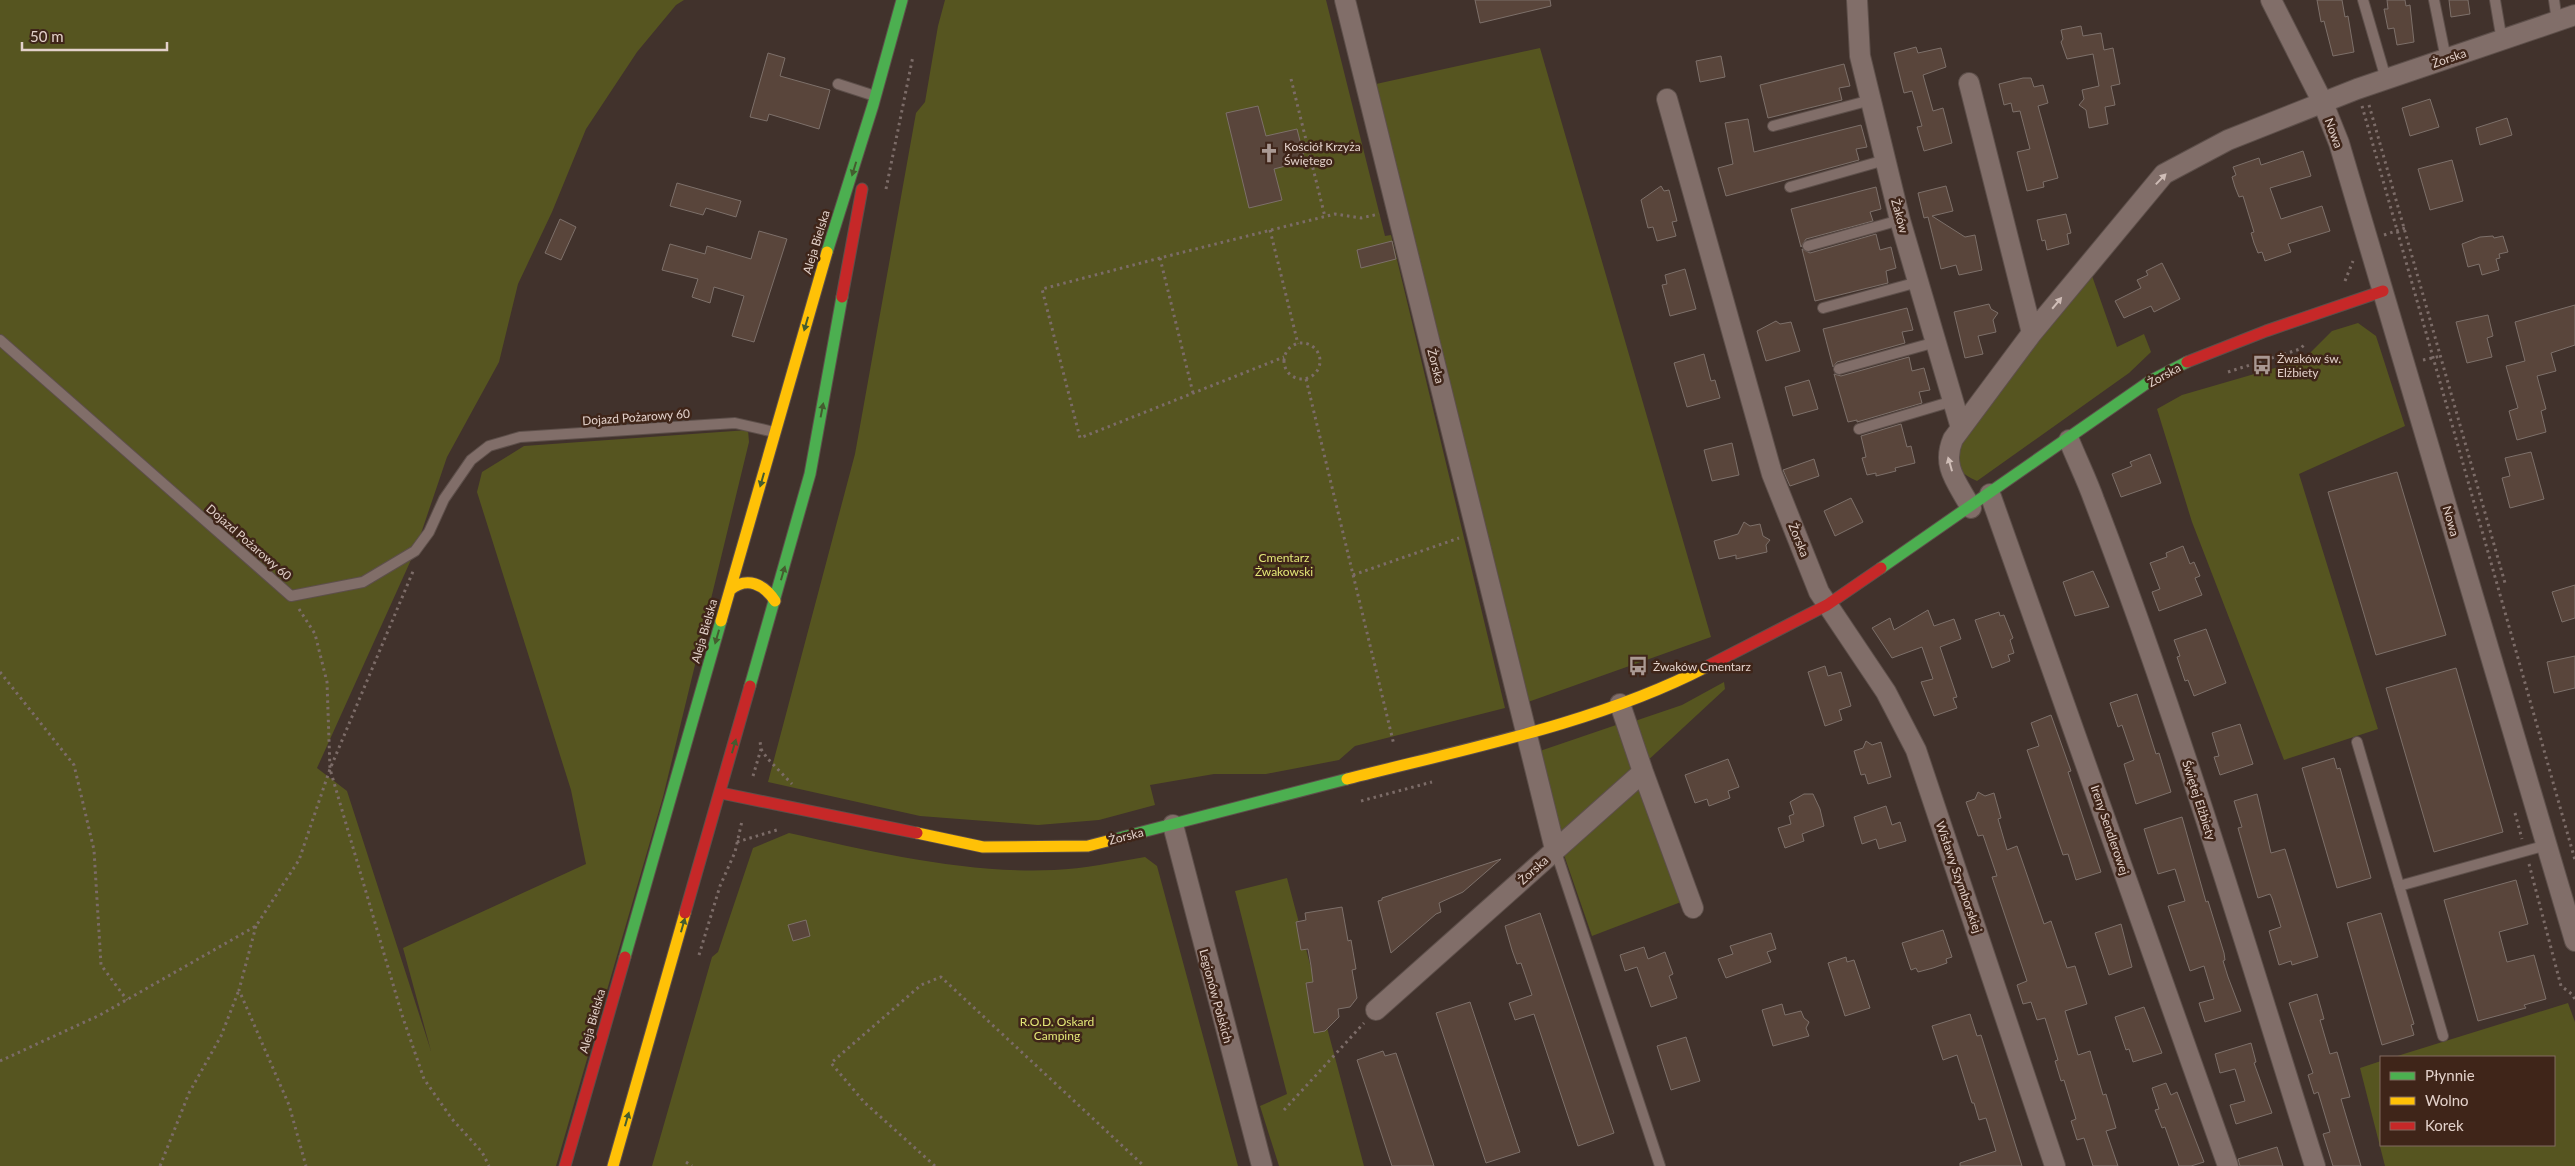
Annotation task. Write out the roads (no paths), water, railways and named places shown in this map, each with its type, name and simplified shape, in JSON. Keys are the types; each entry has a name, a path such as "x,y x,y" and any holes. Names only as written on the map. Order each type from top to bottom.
{"street":[{"name":"Aleja Bielska","path":"565,1166 823,266 875,101 902,0"},
{"name":"Żorska","path":"1345,0 1555,850"},
{"name":"Żaków","path":"1857,0 1860,56 1900,220 1961,428"},
{"path":"2271,0 2323,103"},
{"name":"Żorska","path":"1971,508 1948,463 1948,451 1961,428 2032,333 2164,174 2228,140 2360,88 2566,18"},
{"path":"1969,83 2032,333"},
{"name":"Żorska","path":"1667,99 1772,474 1819,592 1827,605"},
{"name":"Aleja Bielska","path":"613,1166 721,793 810,474 864,175 875,101"},
{"name":"Nowa","path":"2323,103 2339,143 2575,941"},
{"name":"Żorska","path":"721,793 983,848 1088,846 1525,733 1620,704 1698,671 1827,605 1971,508 2150,381 2195,358 2266,331 2383,291"},
{"name":"Świętej Elżbiety","path":"2069,440 2094,498 2202,805 2314,1166"},
{"name":"Ireny Sendlerowej","path":"1990,494 2228,1166"},
{"path":"730,590 741,582 753,582 766,588 775,601"},
{"name":"Wisławy Szymborskiej","path":"1827,605 1886,692 1916,750 2055,1166"},
{"path":"1620,704 1693,908"},
{"name":"Żorska","path":"1376,1010 1643,772"},
{"name":"Legionów Polskich","path":"1173,825 1262,1166"}],"lane":[{"path":"2362,0 2386,80"},
{"path":"2434,0 2446,60"},
{"path":"2495,0 2502,40"},
{"path":"2554,0 2566,18"},
{"path":"838,84 875,101"},
{"path":"1773,126 1871,100"},
{"path":"1790,186 1886,160"},
{"path":"1808,246 1900,220"},
{"path":"1823,308 1918,282"},
{"name":"Dojazd Pożarowy 60","path":"0,340 291,596 363,582 415,551 429,532 444,499 471,460 490,446 520,437 735,423 776,432"},
{"path":"1839,369 1936,342"},
{"path":"1859,429 1953,401"},
{"path":"2357,742 2442,1036"},
{"path":"2399,886 2546,845"},
{"path":"1555,850 1660,1166"}],"place":[{"name":"Kościół Krzyża Świętego","path":"1269,153"},
{"name":"Żwaków św. Elżbiety","path":"2262,365"},
{"name":"Żwaków Cmentarz","path":"1638,666"}],"park label":[{"name":"Cmentarz Żwakowski","path":"1284,564"},
{"name":"R.O.D. Oskard Camping","path":"1057,1028"}]}
